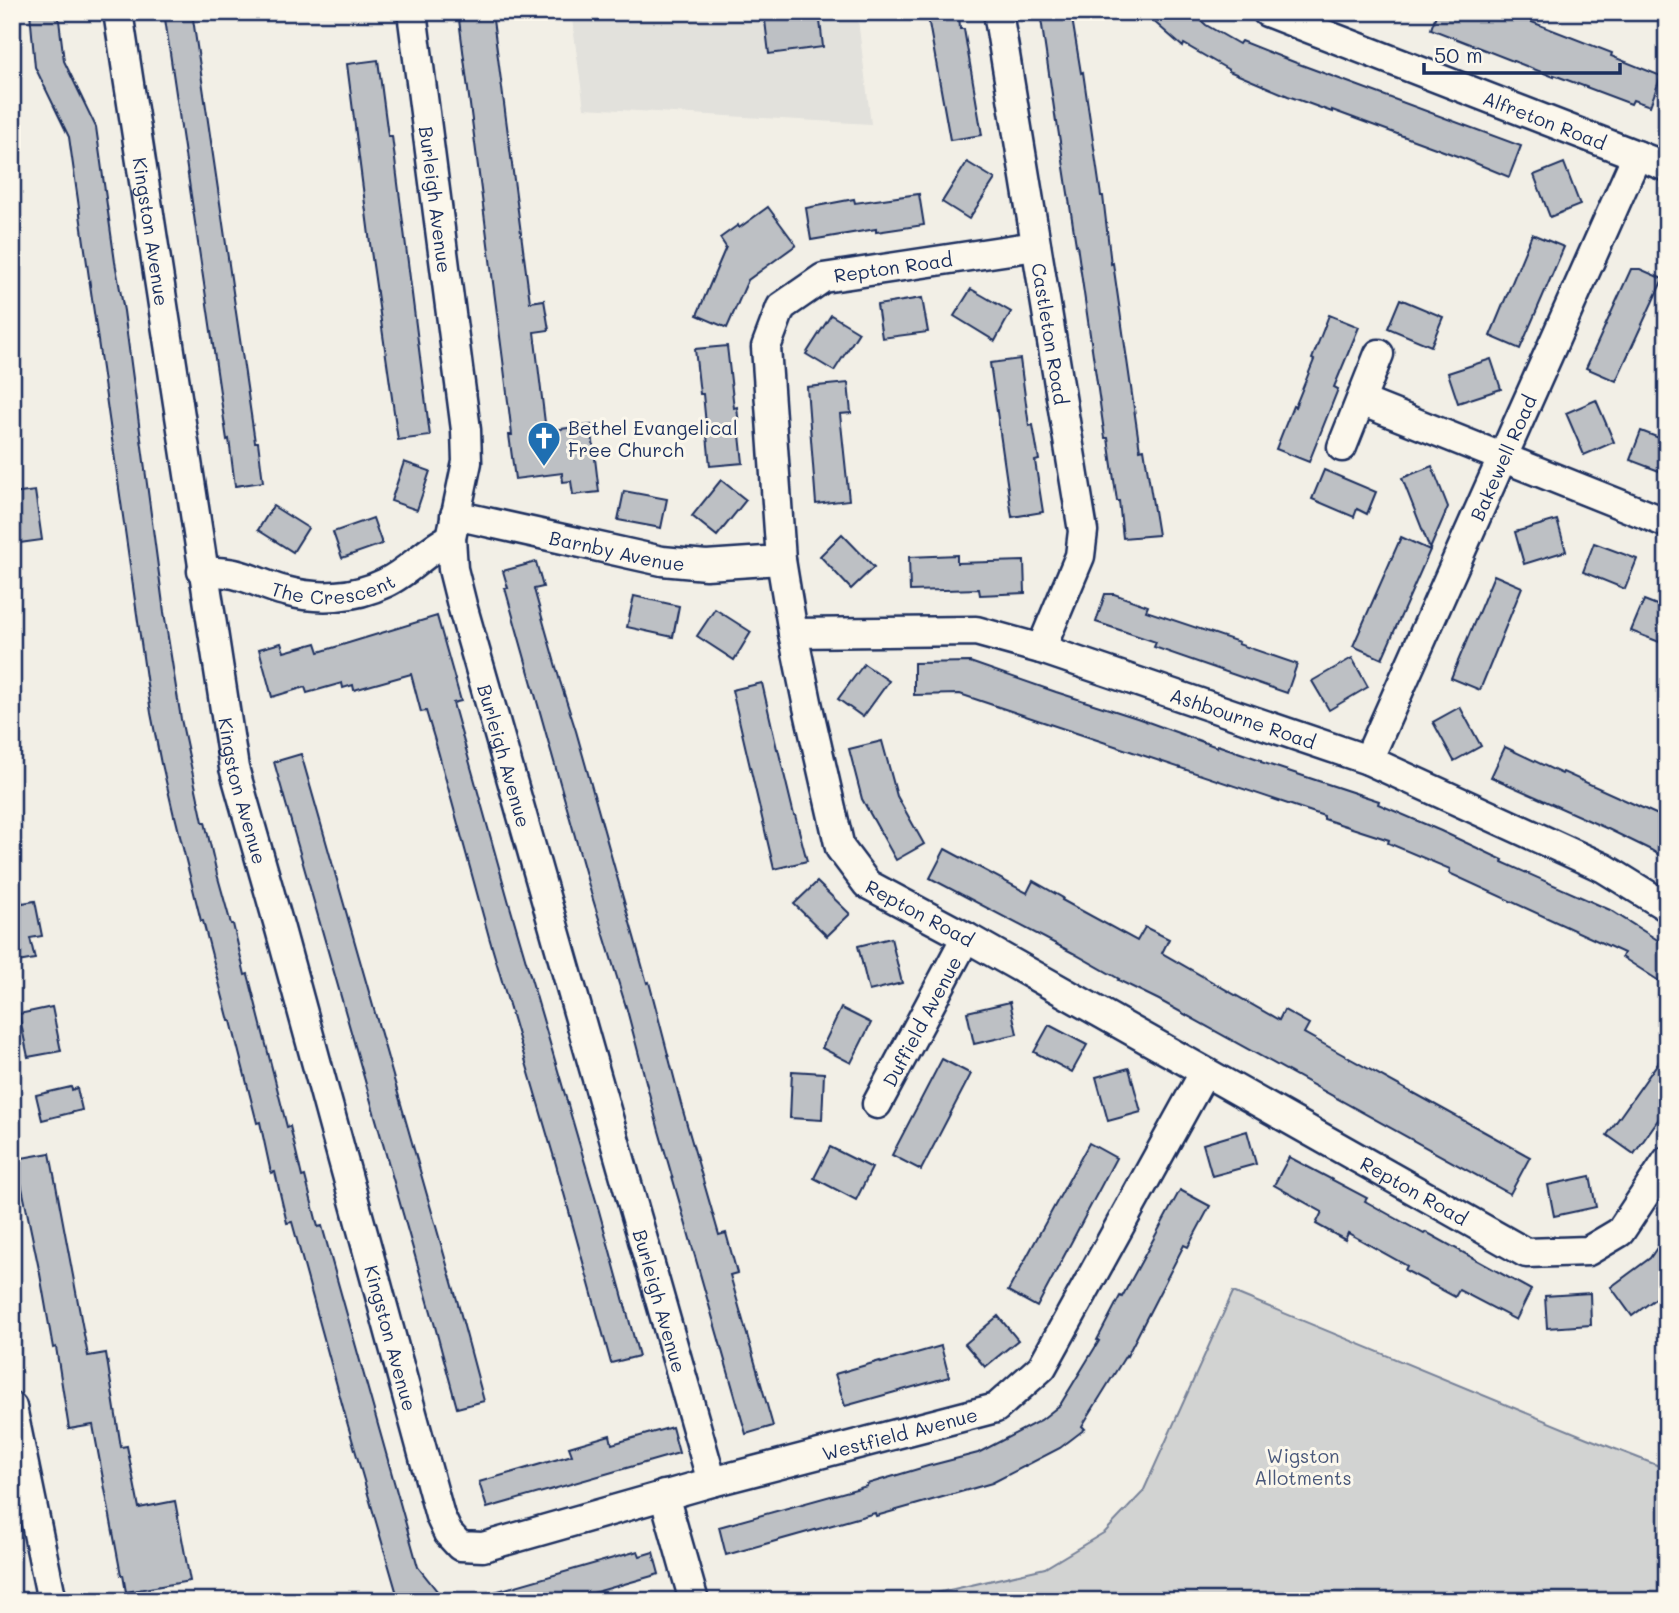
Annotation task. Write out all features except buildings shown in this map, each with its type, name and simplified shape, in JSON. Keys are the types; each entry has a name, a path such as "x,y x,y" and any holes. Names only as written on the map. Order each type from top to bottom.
{"street":[{"name":"Kingston Avenue","path":"118,12 234,768 440,1516 448,1533 460,1546"},
{"name":"Burleigh Avenue","path":"412,12 466,430 467,462 453,527 453,569 712,1482"},
{"name":"Castleton Road","path":"998,12 1083,531 1080,556 1041,649"},
{"name":"Alfreton Road","path":"1267,12 1667,167"},
{"name":"Bakewell Road","path":"1368,760 1637,155"},
{"name":"Repton Road","path":"1035,246 824,278 781,307 766,346 781,560 807,708 840,848 867,884 966,937 1526,1254 1588,1251 1620,1232 1667,1161"},
{"path":"1342,447 1380,354"},
{"path":"1361,401 1667,523"},
{"name":"The Crescent","path":"202,571 234,574 304,595 346,596 366,591 401,573 440,543 453,527"},
{"name":"Barnby Avenue","path":"453,527 662,561 706,565 781,560"},
{"name":"Ashbourne Road","path":"793,633 976,631 1041,649 1368,760 1604,868 1667,907"},
{"name":"Duffield Avenue","path":"877,1104 966,937"},
{"name":"Westfield Avenue","path":"460,1546 483,1547 664,1495 996,1408 1042,1367 1204,1073"},
{"path":"12,1407 52,1601"},
{"path":"664,1495 694,1601"}],"shaded area":[{"path":"571,12 857,12 871,124 584,108"}],"green space":[{"name":"Wigston Allotments","path":"1233,1292 1667,1469 1667,1601 902,1601 1045,1568 1105,1532 1143,1492"}],"place":[{"name":"Bethel Evangelical Free Church","path":"544,468"}]}
